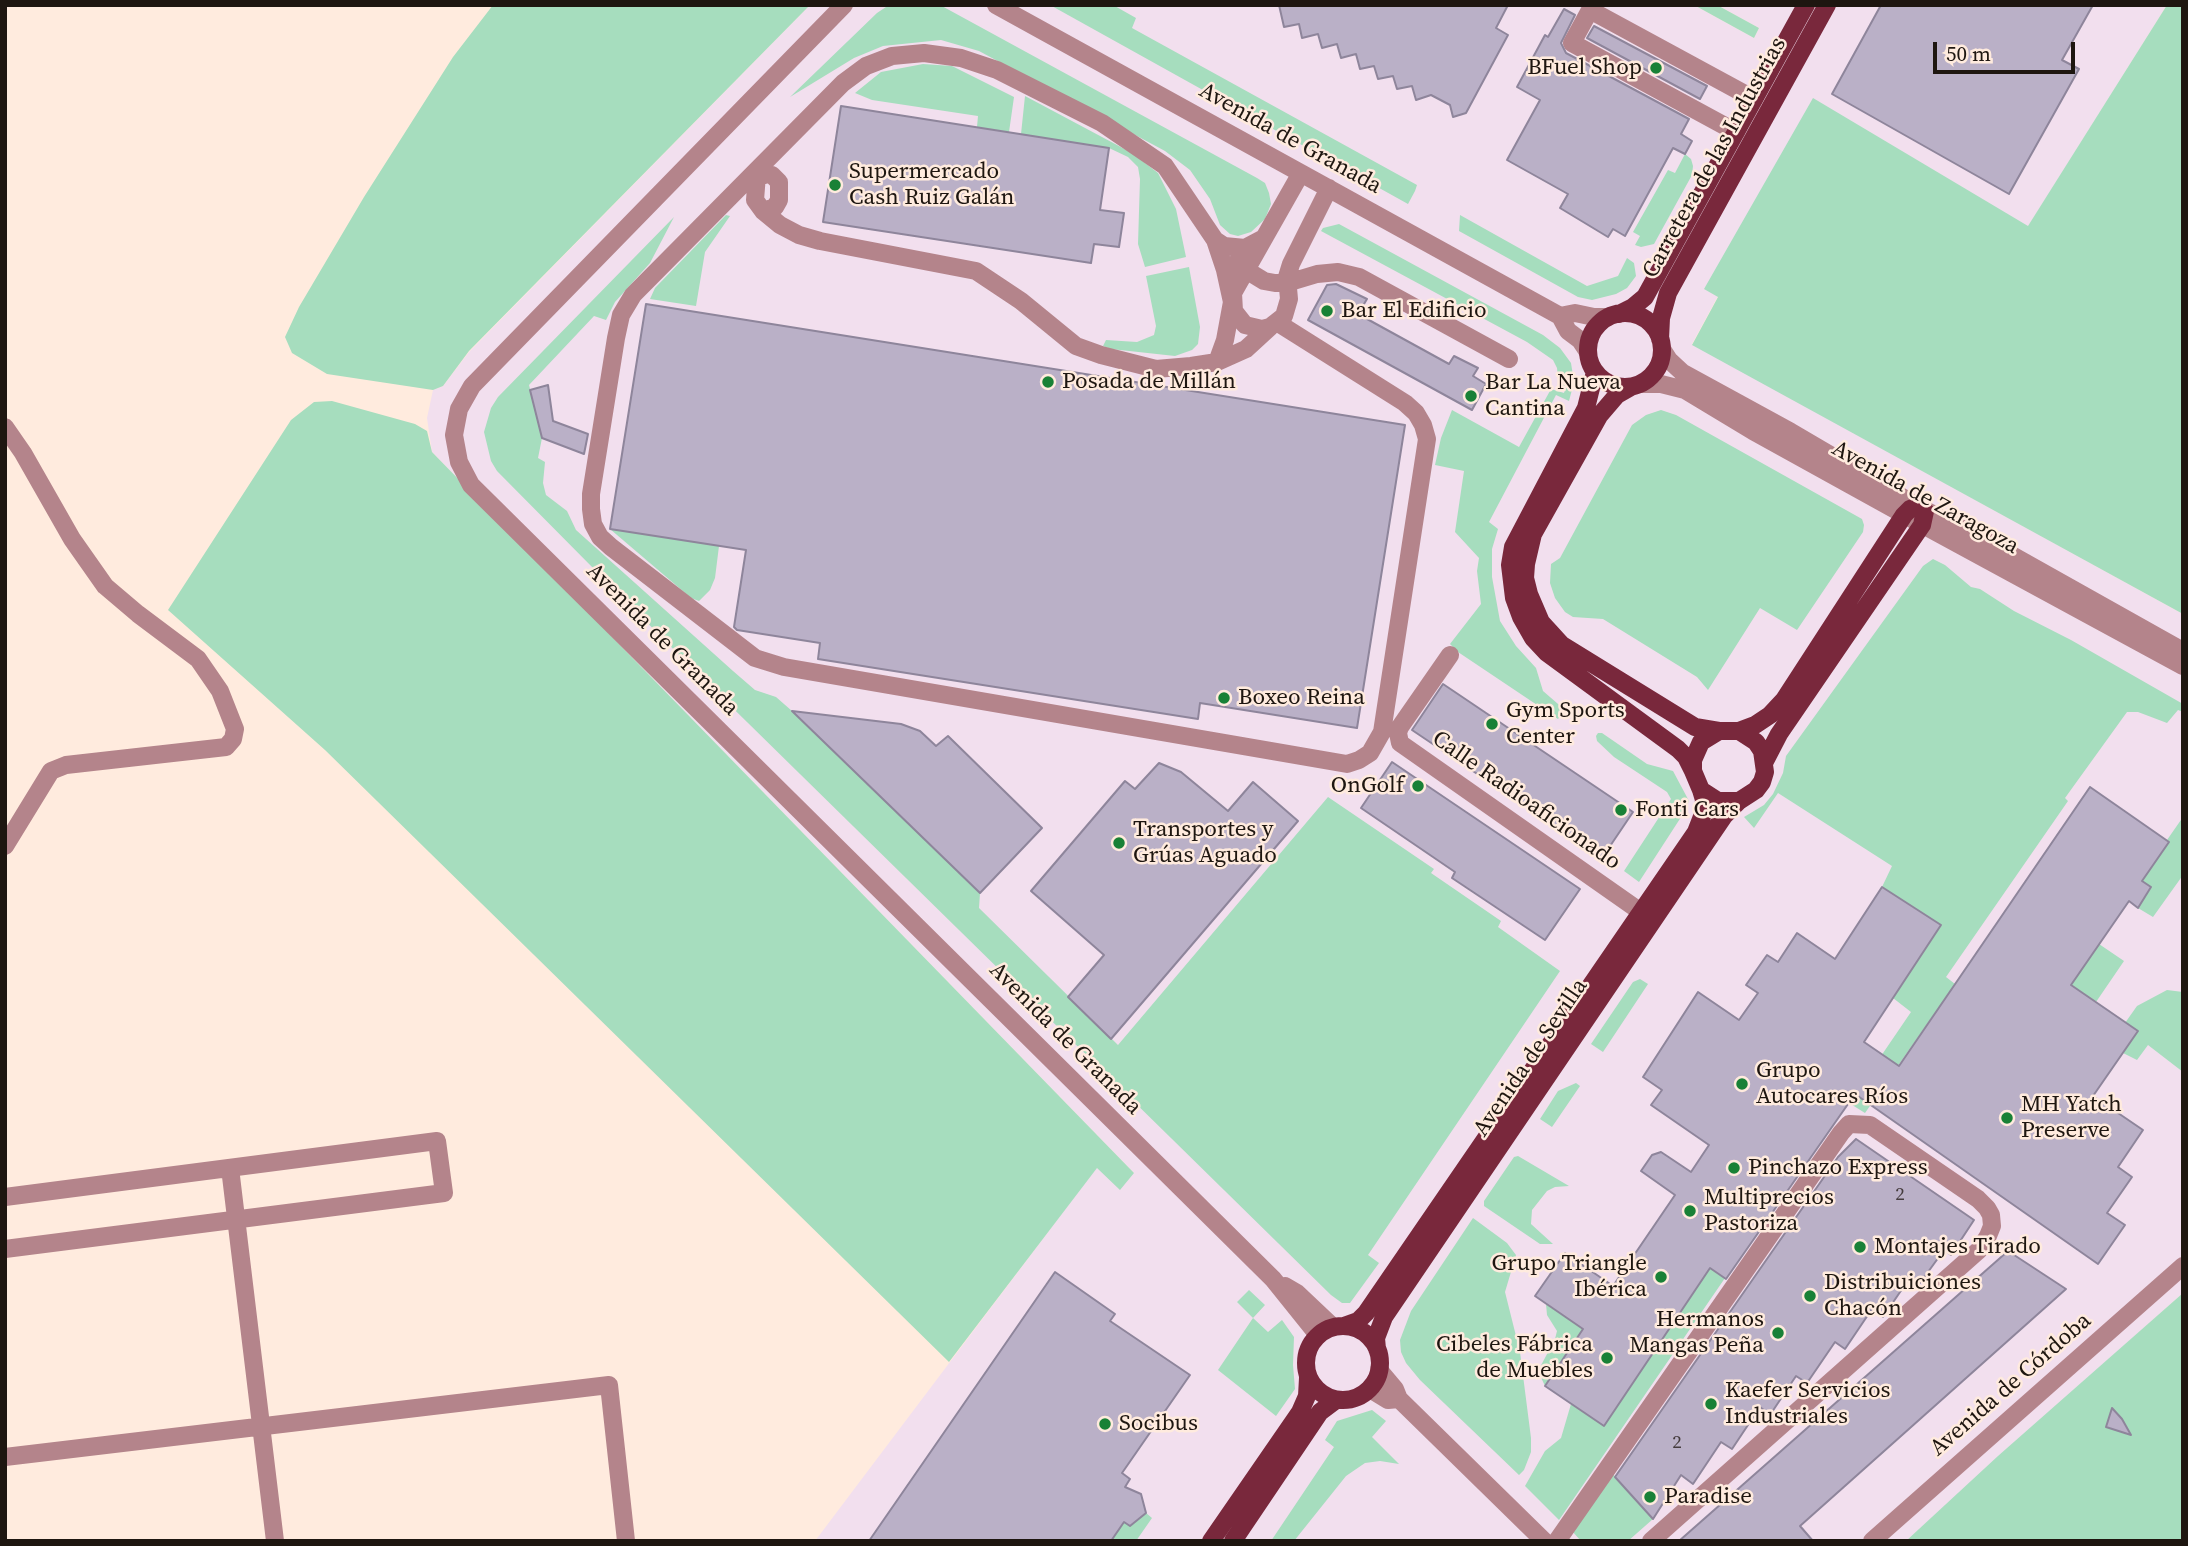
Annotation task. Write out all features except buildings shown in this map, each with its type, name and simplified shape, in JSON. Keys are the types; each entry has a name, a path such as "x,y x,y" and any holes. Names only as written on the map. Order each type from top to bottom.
{"main road":[{"name":"Carretera de las Industrias","path":"1614,316 1633,307 1645,297 1806,5"},
{"name":"Carretera de las Industrias","path":"1661,344 1661,318 1668,293 1827,5"},
{"path":"1636,386 1611,385 1595,372 1588,352 1593,331 1614,316 1629,313 1648,321 1661,344 1657,369 1636,386 1616,395 1599,416 1533,534 1525,578 1541,622 1562,645 1695,727 1739,731 1770,715 1784,700 1917,514"},
{"path":"1595,372 1586,408 1519,531 1513,547 1510,565 1514,598 1533,638 1547,653 1678,749 1686,757 1701,790 1718,801 1739,801 1748,797 1762,782 1765,761 1779,734 1917,514"},
{"path":"1692,771 1696,750 1701,742 1719,731"},
{"path":"1739,731 1756,742 1765,761"},
{"name":"Avenida de Sevilla","path":"1332,1329 1358,1321 1366,1313 1696,832 1703,814 1704,800 1701,790"},
{"name":"Avenida de Sevilla","path":"1377,1349 1376,1338 1384,1318 1724,816 1739,801"},
{"path":"1211,1541 1300,1412 1307,1396 1306,1357 1309,1347 1332,1329 1364,1332 1380,1357 1379,1370 1370,1389 1354,1398 1336,1400 1320,1412 1233,1541"},
{"path":"1308,1378 1320,1392 1336,1400"}],"street":[{"name":"Avenida de Granada","path":"844,5 472,386 459,409 454,435 459,462 471,485 1273,1279 1297,1293 1332,1329"},
{"name":"Avenida de Granada","path":"996,5 1560,316 1568,331 1580,340 1588,352"},
{"path":"1736,132 1573,43 1590,10 1754,99"},
{"path":"1215,240 1226,270 1238,319 1253,328 1274,325 1405,403 1416,412 1427,439 1382,732 1370,753 1359,760 1348,764 755,659 611,547 597,530 591,509 614,351 621,316 633,295 843,82 866,66 892,56 924,53 961,58 997,71 1102,123 1165,166 1215,240 1246,270 1264,281 1287,283 1317,274 1338,272 1359,277 1508,359"},
{"path":"756,173 755,200 763,211 780,225 820,241 976,271 1021,301 1076,346 1156,369 1217,362 1246,349 1274,325 1288,308 1287,283 1291,264 1329,188"},
{"path":"1217,362 1225,340 1233,293 1301,173"},
{"path":"1215,240 1224,246 1245,248 1264,239"},
{"name":"Avenida de Granada","path":"1560,316 1575,313 1594,317 1614,316"},
{"name":"Avenida de Zaragoza","path":"1661,344 1669,360 1684,373 1791,432 1917,514 1994,545 2183,651"},
{"name":"Avenida de Zaragoza","path":"1636,386 1661,384 1685,390 1753,431 1917,514 2183,666"},
{"path":"5,427 23,453 72,540 105,586 198,659 220,691 235,729 233,739 226,747 66,765 51,771 5,846"},
{"name":"Calle Radioaficionado","path":"1450,655 1400,727 1398,738 1403,746 1641,912"},
{"path":"1557,1541 1849,1124 1870,1125 1978,1199 1991,1215 1992,1226 1989,1236 1979,1250 1651,1541"},
{"path":"5,1197 437,1141 444,1193 5,1249"},
{"path":"230,1168 275,1541"},
{"name":"Avenida de Córdoba","path":"1872,1541 2183,1266"},
{"path":"1379,1370 1395,1389 1399,1399 1544,1541"},
{"path":"5,1457 608,1385 626,1541"},
{"path":"1370,1389 1388,1400 1399,1399"}],"shaded area":[{"path":"810,5 1694,5 1754,38 1759,28 1717,5 2167,5 2028,227 1704,288 1718,296 1692,344 2183,614 2183,1293 1906,1541 815,1541 1097,1167 1134,1173 432,452 427,418 433,390 443,386 469,352"}],"green space":[{"path":"493,5 810,5 469,351 443,386 433,390 327,374 292,353 285,337 299,307 364,197 453,57"},
{"path":"889,5 940,5 1257,178 1265,183 1269,193 1271,204 1265,219 1251,232 1238,236 1230,234 1220,225 1210,199 1190,170 1165,151 979,51 941,40 883,46 854,58 790,97 877,13"},
{"path":"1050,5 1113,5 1136,18 1132,28 1417,185 1415,191 1408,204"},
{"path":"1694,5 1717,5 1759,28 1754,38"},
{"path":"2167,5 2183,5 2183,614 1692,345 1718,297 1704,289 1813,98 2028,226"},
{"path":"923,64 952,66 1014,97 1009,132 977,127 978,116 872,100 855,93 881,72"},
{"path":"1025,96 1132,153 1158,173 1176,209 1186,257 1145,267 1138,244 1138,167 1128,157 1109,148 1021,134"},
{"path":"1685,154 1691,159 1692,175 1654,244 1641,247 1635,245 1640,236 1633,232 1668,170 1675,173"},
{"path":"726,215 730,216 705,252 696,306 650,299 655,288"},
{"path":"1460,215 1587,286 1618,276 1627,258 1634,263 1636,276 1627,288 1616,294 1592,300 1578,297 1459,231"},
{"path":"674,217 650,263 615,302 606,320 594,316 529,385 542,438 538,458 545,462 543,483 546,495 567,511 576,530 733,671 755,690 776,697 792,711 980,893 979,908 1118,1045 1328,797 1434,869 1431,873 1501,921 1498,927 1560,971 1368,1255 1379,1263 1350,1303 1342,1303 1331,1295 694,670 497,471 491,461 484,432 491,408 498,397"},
{"path":"1339,224 1543,335 1560,348 1571,363 1574,382 1569,401 1556,395 1489,522 1498,529 1492,549 1492,577 1500,621 1516,646 1536,668 1543,691 1565,710 1558,719 1450,644 1481,604 1477,571 1479,558 1455,532 1464,471 1435,465 1441,438 1452,410 1519,447 1551,389 1564,393 1565,389 1559,387 1557,368 1553,360 1527,342 1321,231"},
{"path":"1189,267 1200,327 1198,344 1192,350 1175,356 1103,346 1106,340 1137,342 1154,335 1156,326 1146,276"},
{"path":"332,401 415,424 427,431 432,452 1134,1173 1120,1190 1097,1168 949,1362 325,750 168,610 291,420 314,402"},
{"path":"1661,410 1676,415 1862,519 1864,525 1863,532 1797,630 1760,608 1708,690 1697,677 1603,619 1573,617 1565,612 1555,598 1550,583 1551,564 1560,558 1632,425 1646,415"},
{"path":"610,529 719,546 715,578 710,590 699,601 691,598"},
{"path":"1933,559 1945,565 1971,587 1980,589 2014,611 2183,704 2183,712 2178,710 2167,723 2138,712 2127,712 2065,798 2068,801 1946,977 1955,984 1865,1113 1849,1103 1911,1012 1893,998 1940,925 1882,887 1892,866 1778,793 1754,828 1744,817 1764,805 1773,794 1783,773 1786,756 1923,566"},
{"path":"1598,733 1602,733 1647,764 1673,771 1689,801 1639,882 1624,871 1671,799 1667,792 1614,757 1597,741"},
{"path":"2183,817 2183,875 2153,917 2138,908 2151,888 2142,881"},
{"path":"2099,944 2124,961 2096,1002 2071,985"},
{"path":"1640,979 1648,984 1603,1052 1591,1044 1633,982"},
{"path":"2167,990 2183,992 2183,1072 2148,1045 2137,1060 2123,1053 2125,1023 2137,1006"},
{"path":"1576,1083 1580,1086 1552,1127 1540,1119 1558,1091"},
{"path":"1518,1156 1569,1186 1555,1187 1547,1191 1532,1210 1531,1224 1553,1244 1540,1244 1484,1206 1484,1201 1514,1157"},
{"path":"1473,1218 1507,1243 1516,1255 1505,1292 1520,1352 1531,1438 1531,1452 1524,1470 1519,1475 1420,1380 1401,1352 1400,1340 1411,1311"},
{"path":"1710,1268 1725,1278 1559,1520 1525,1486 1545,1451 1561,1438 1571,1404 1604,1426"},
{"path":"1249,1290 1265,1305 1253,1318 1237,1302"},
{"path":"2183,1293 2183,1541 1906,1541 1998,1456"},
{"path":"1546,1304 1583,1329 1545,1386 1538,1371 1557,1331 1547,1315"},
{"path":"1253,1318 1268,1332 1282,1320 1294,1337 1295,1389 1276,1416 1218,1370"},
{"path":"1372,1410 1386,1421 1372,1437 1399,1464 1380,1461 1365,1463 1346,1476 1294,1541 1271,1541 1334,1447 1325,1440 1337,1421"},
{"path":"1612,1473 1653,1519 1628,1541 1581,1541 1572,1531"},
{"path":"1146,1513 1152,1518 1136,1541 1111,1541 1117,1518 1130,1526"}],"place":[{"name":"BFuel Shop","path":"1656,68"},
{"name":"Supermercado Cash Ruiz Galán","path":"835,185"},
{"name":"Bar El Edificio","path":"1327,311"},
{"name":"Posada de Millán","path":"1048,382"},
{"name":"Bar La Nueva Cantina","path":"1471,396"},
{"name":"Boxeo Reina","path":"1224,698"},
{"name":"Gym Sports Center","path":"1492,724"},
{"name":"OnGolf","path":"1418,786"},
{"name":"Fonti Cars","path":"1621,810"},
{"name":"Transportes y Grúas Aguado","path":"1119,843"},
{"name":"Grupo Autocares Ríos","path":"1742,1084"},
{"name":"MH Yatch Preserve","path":"2007,1118"},
{"name":"Pinchazo Express","path":"1734,1168"},
{"name":"Multiprecios Pastoriza","path":"1690,1211"},
{"name":"Montajes Tirado","path":"1860,1247"},
{"name":"Grupo Triangle Ibérica","path":"1661,1277"},
{"name":"Distribuiciones Chacón","path":"1810,1296"},
{"name":"Hermanos Mangas Peña","path":"1778,1333"},
{"name":"Cibeles Fábrica de Muebles","path":"1607,1358"},
{"name":"Kaefer Servicios Industriales","path":"1711,1404"},
{"name":"Socibus","path":"1105,1424"},
{"name":"Paradise","path":"1650,1497"}]}
